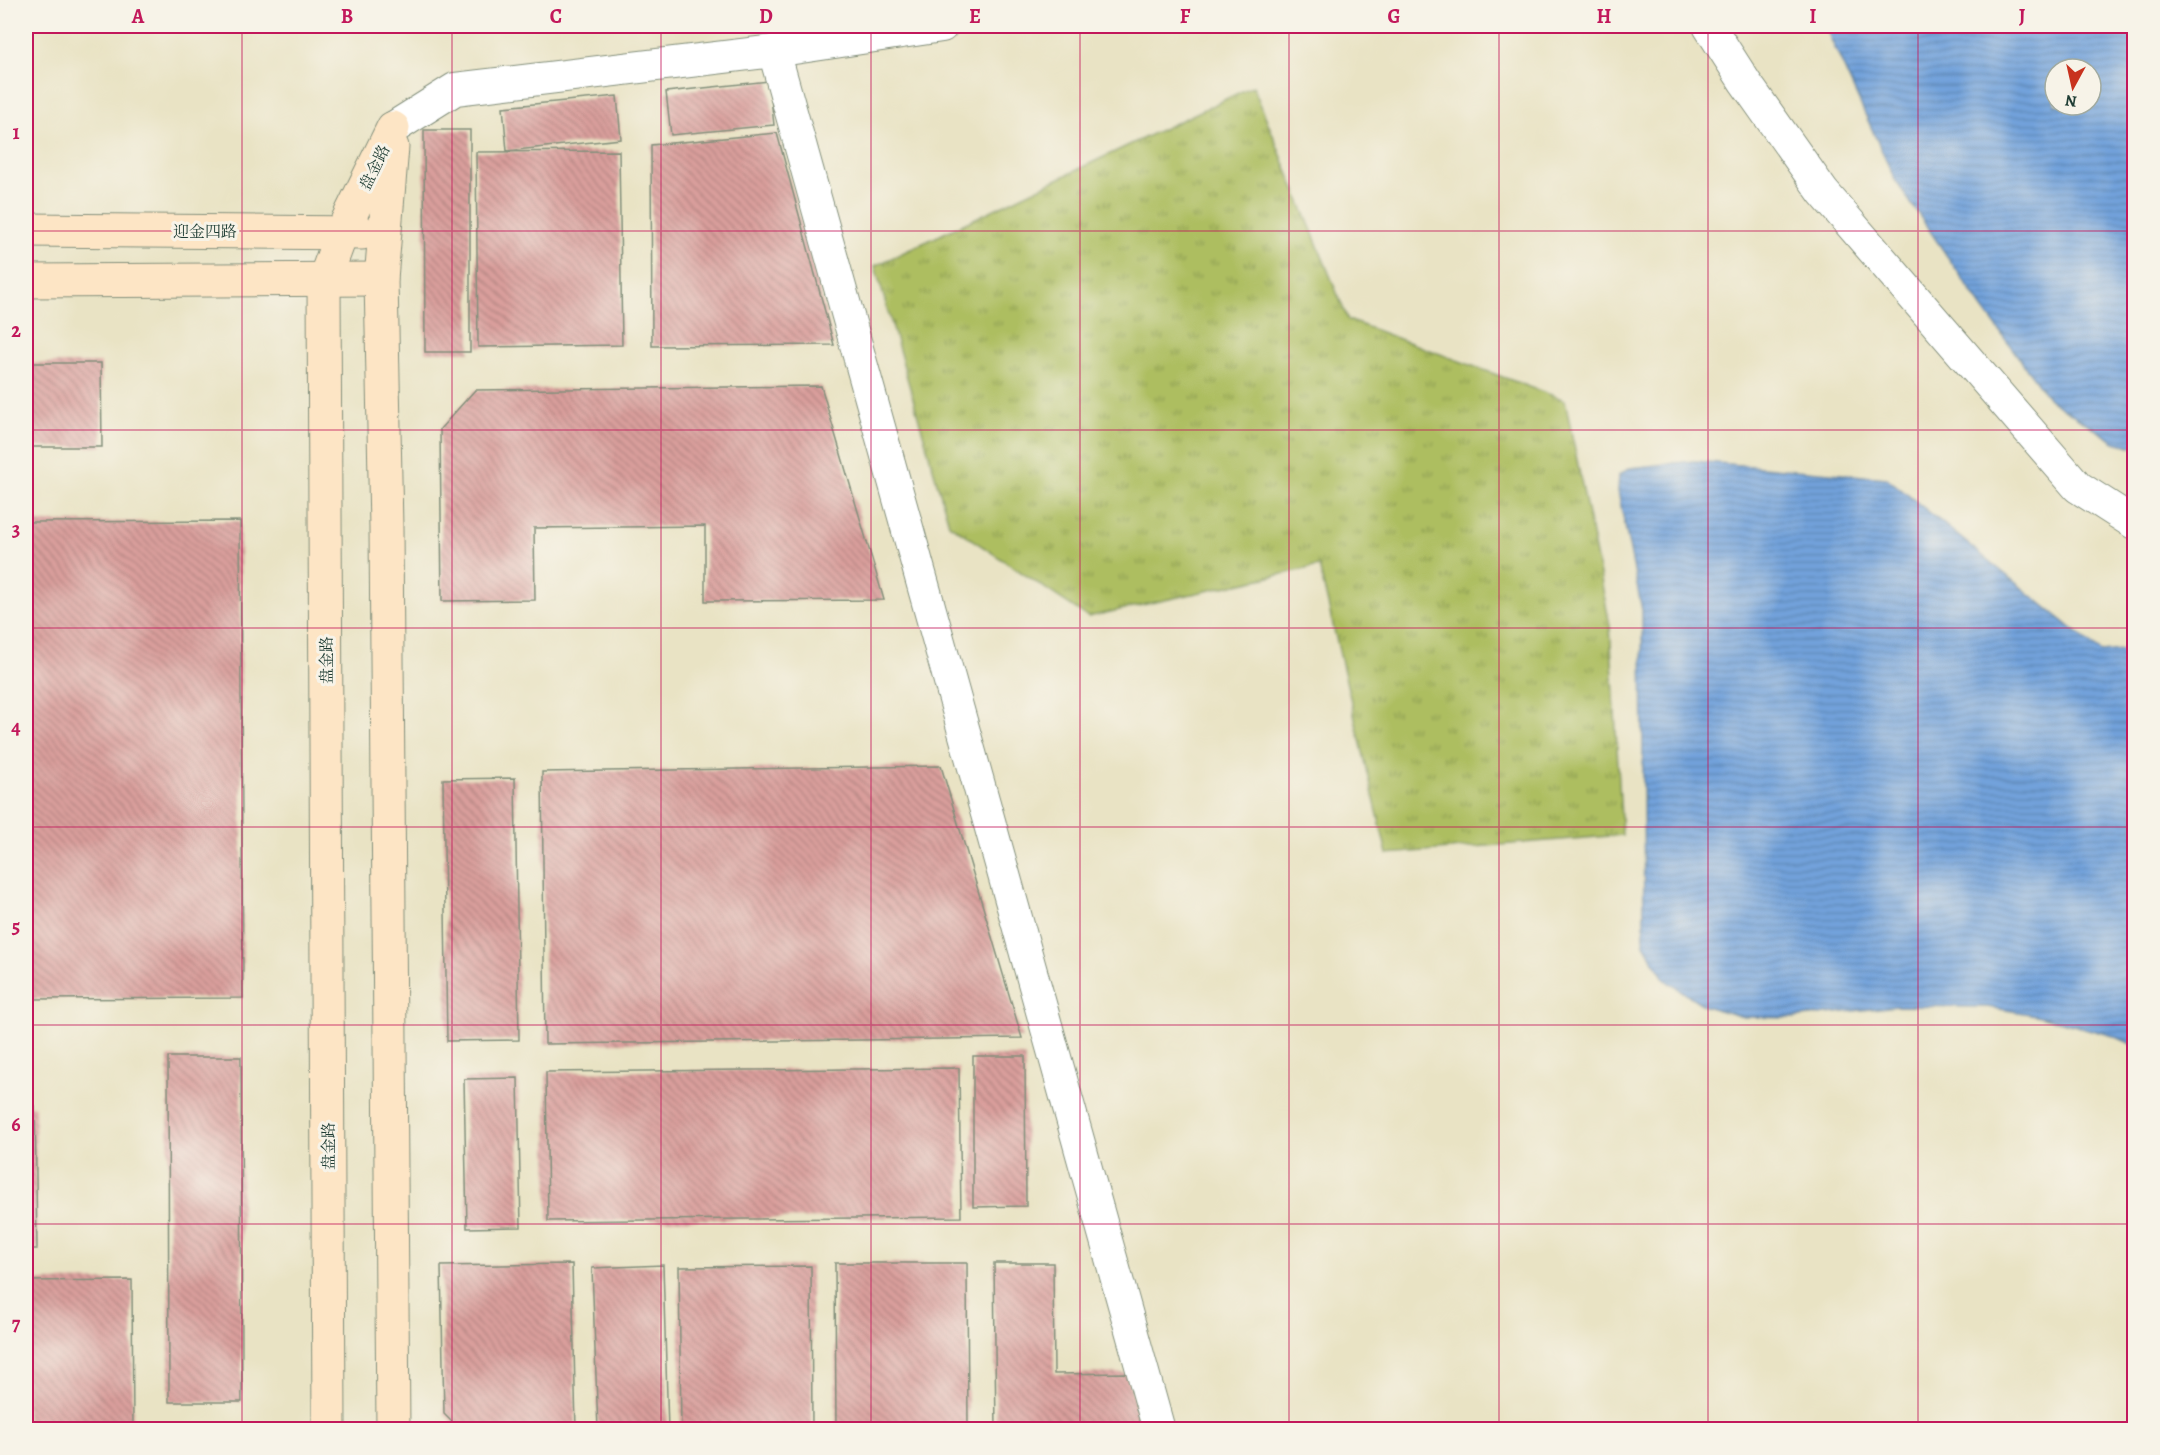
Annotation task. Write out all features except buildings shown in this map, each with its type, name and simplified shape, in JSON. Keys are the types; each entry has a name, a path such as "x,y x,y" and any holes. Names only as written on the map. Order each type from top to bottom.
{"street":[{"path":"393,128 455,89 774,51 942,26"},
{"path":"1708,26 1745,82 1831,201 2078,487 2134,523"},
{"path":"774,51 1159,1430"},
{"name":"盘金路","path":"329,1430 324,281 342,232 393,128"},
{"name":"盘金路","path":"393,128 381,279 386,540 393,1430"},
{"name":"迎金四路","path":"26,230 384,234"},
{"path":"26,281 381,279"}],"green space":[{"path":"1253,86 1348,320 1565,400 1610,625 1622,835 1387,854 1319,566 1088,617 949,524 875,266"}],"water":[{"path":"1825,26 2134,26 2134,447 2115,442 2049,399 1982,307 1895,180"},
{"path":"1694,461 1887,478 2101,652 2134,649 2134,1045 2114,1036 2036,1015 1987,1007 1897,1006 1793,1018 1743,1017 1705,1006 1665,980 1644,944 1642,610 1618,491 1619,475 1630,468"}]}
